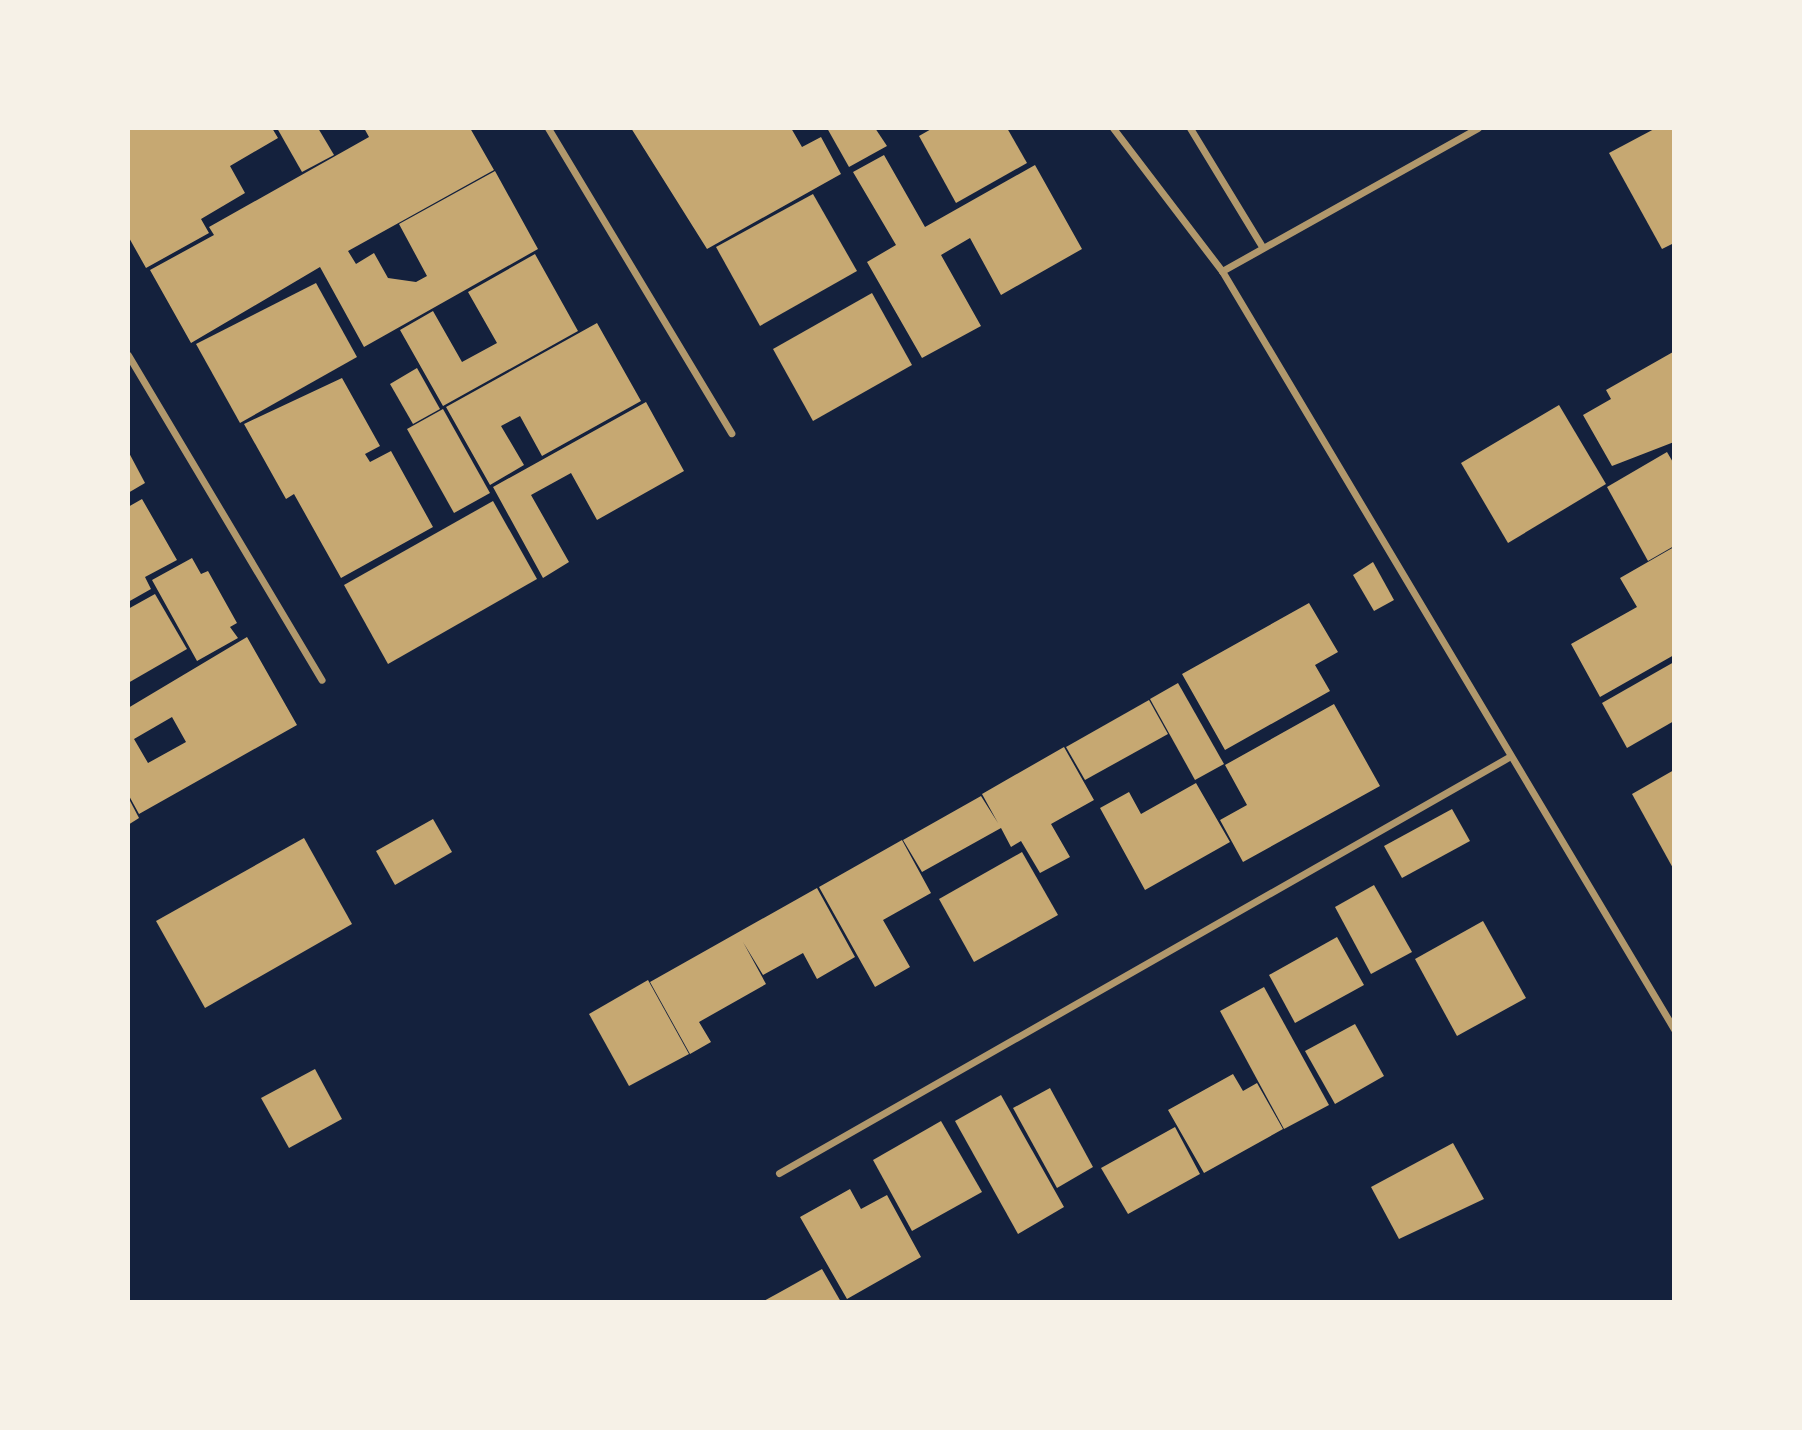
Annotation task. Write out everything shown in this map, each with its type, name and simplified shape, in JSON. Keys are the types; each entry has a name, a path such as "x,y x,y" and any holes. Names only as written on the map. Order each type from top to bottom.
{"street":[{"path":"548,128 731,433"},
{"path":"1113,128 1222,271 1509,757 1674,1029"},
{"path":"1190,128 1263,248"},
{"path":"1222,271 1478,128"},
{"path":"128,355 322,680"},
{"path":"779,1173 1509,757"}],"building":[{"path":"128,128 272,128 278,138 230,166 245,193 201,219 209,233 146,268 128,236"},
{"path":"277,128 318,128 334,155 302,172"},
{"path":"364,128 470,128 494,170 348,251 356,264 374,253 388,278 416,282 427,276 399,224 495,171 538,249 364,347 320,267 191,343 150,270 214,235 209,227 369,137"},
{"path":"631,128 791,128 802,147 821,137 841,174 707,249"},
{"path":"827,128 875,128 887,146 849,167"},
{"path":"933,128 1007,128 1027,163 956,203 919,136"},
{"path":"1656,128 1674,128 1674,243 1662,249 1609,153"},
{"path":"884,155 925,227 1035,165 1082,249 1001,295 970,238 941,255 981,326 922,358 867,262 896,245 853,172"},
{"path":"813,194 857,271 760,326 716,247"},
{"path":"535,254 578,331 443,406 400,330 433,311 462,362 497,343 468,292"},
{"path":"316,283 357,357 240,423 196,344"},
{"path":"872,293 912,365 813,421 773,349"},
{"path":"597,323 641,401 542,456 520,416 501,426 524,465 490,485 446,407"},
{"path":"1673,352 1674,442 1612,466 1583,415 1611,399 1606,390"},
{"path":"417,368 440,409 413,424 390,384"},
{"path":"342,378 380,446 365,454 370,462 391,451 433,527 341,578 294,494 286,499 244,424"},
{"path":"646,402 684,471 597,520 571,473 531,495 569,562 543,578 493,487"},
{"path":"1559,405 1606,484 1508,543 1461,463"},
{"path":"443,409 490,493 454,513 407,429"},
{"path":"128,451 145,483 128,493"},
{"path":"1667,452 1674,464 1674,546 1648,561 1607,487"},
{"path":"142,499 177,560 145,577 151,589 128,602 128,507"},
{"path":"493,501 537,579 388,664 344,585"},
{"path":"1674,547 1674,655 1600,697 1571,644 1637,607 1620,578"},
{"path":"192,558 201,574 208,571 237,623 230,627 238,638 197,661 152,580"},
{"path":"1373,562 1394,600 1374,611 1353,575"},
{"path":"155,594 187,649 128,683 128,609"},
{"path":"1309,603 1338,652 1315,665 1330,691 1225,750 1182,674"},
{"path":"247,637 297,725 139,814 128,794 128,708","holes":["172,717 186,742 148,763 134,739"]},
{"path":"1674,662 1674,721 1627,748 1602,703"},
{"path":"1178,683 1224,764 1195,780 1150,699"},
{"path":"1149,700 1168,734 1085,780 1066,747"},
{"path":"1334,704 1380,786 1243,862 1220,820 1247,805 1225,765"},
{"path":"1064,747 1094,800 1051,824 1070,857 1040,873 1021,841 1011,847 1001,828 922,872 903,840 981,796 998,823 982,794"},
{"path":"1674,770 1674,870 1632,794"},
{"path":"1196,783 1230,842 1145,890 1100,808 1129,792 1141,814"},
{"path":"128,797 139,818 128,825"},
{"path":"1452,809 1470,841 1402,878 1384,846"},
{"path":"433,819 452,852 395,885 376,851"},
{"path":"304,838 352,924 205,1008 156,921"},
{"path":"902,840 931,893 883,920 910,967 875,987 819,887"},
{"path":"1022,852 1058,915 974,962 939,899"},
{"path":"1374,885 1412,952 1371,974 1335,907"},
{"path":"817,888 855,957 817,979 803,953 763,975 743,942 766,984 699,1022 711,1042 690,1054 650,982"},
{"path":"1483,921 1526,998 1457,1036 1415,959"},
{"path":"1337,937 1364,985 1295,1023 1269,975"},
{"path":"648,980 689,1054 629,1086 589,1014"},
{"path":"1264,987 1329,1105 1284,1129 1220,1011"},
{"path":"1355,1024 1384,1076 1335,1104 1305,1051"},
{"path":"315,1069 342,1119 289,1148 261,1098"},
{"path":"1233,1074 1243,1091 1257,1083 1283,1129 1204,1173 1168,1110"},
{"path":"1050,1088 1093,1167 1057,1188 1013,1108"},
{"path":"1001,1095 1064,1207 1018,1234 955,1121"},
{"path":"941,1121 982,1192 912,1231 873,1160"},
{"path":"1175,1127 1200,1174 1128,1214 1101,1168"},
{"path":"1453,1143 1484,1199 1399,1239 1371,1187"},
{"path":"850,1189 861,1209 887,1195 921,1257 847,1299 800,1217"},
{"path":"822,1269 841,1302 762,1302"}]}
